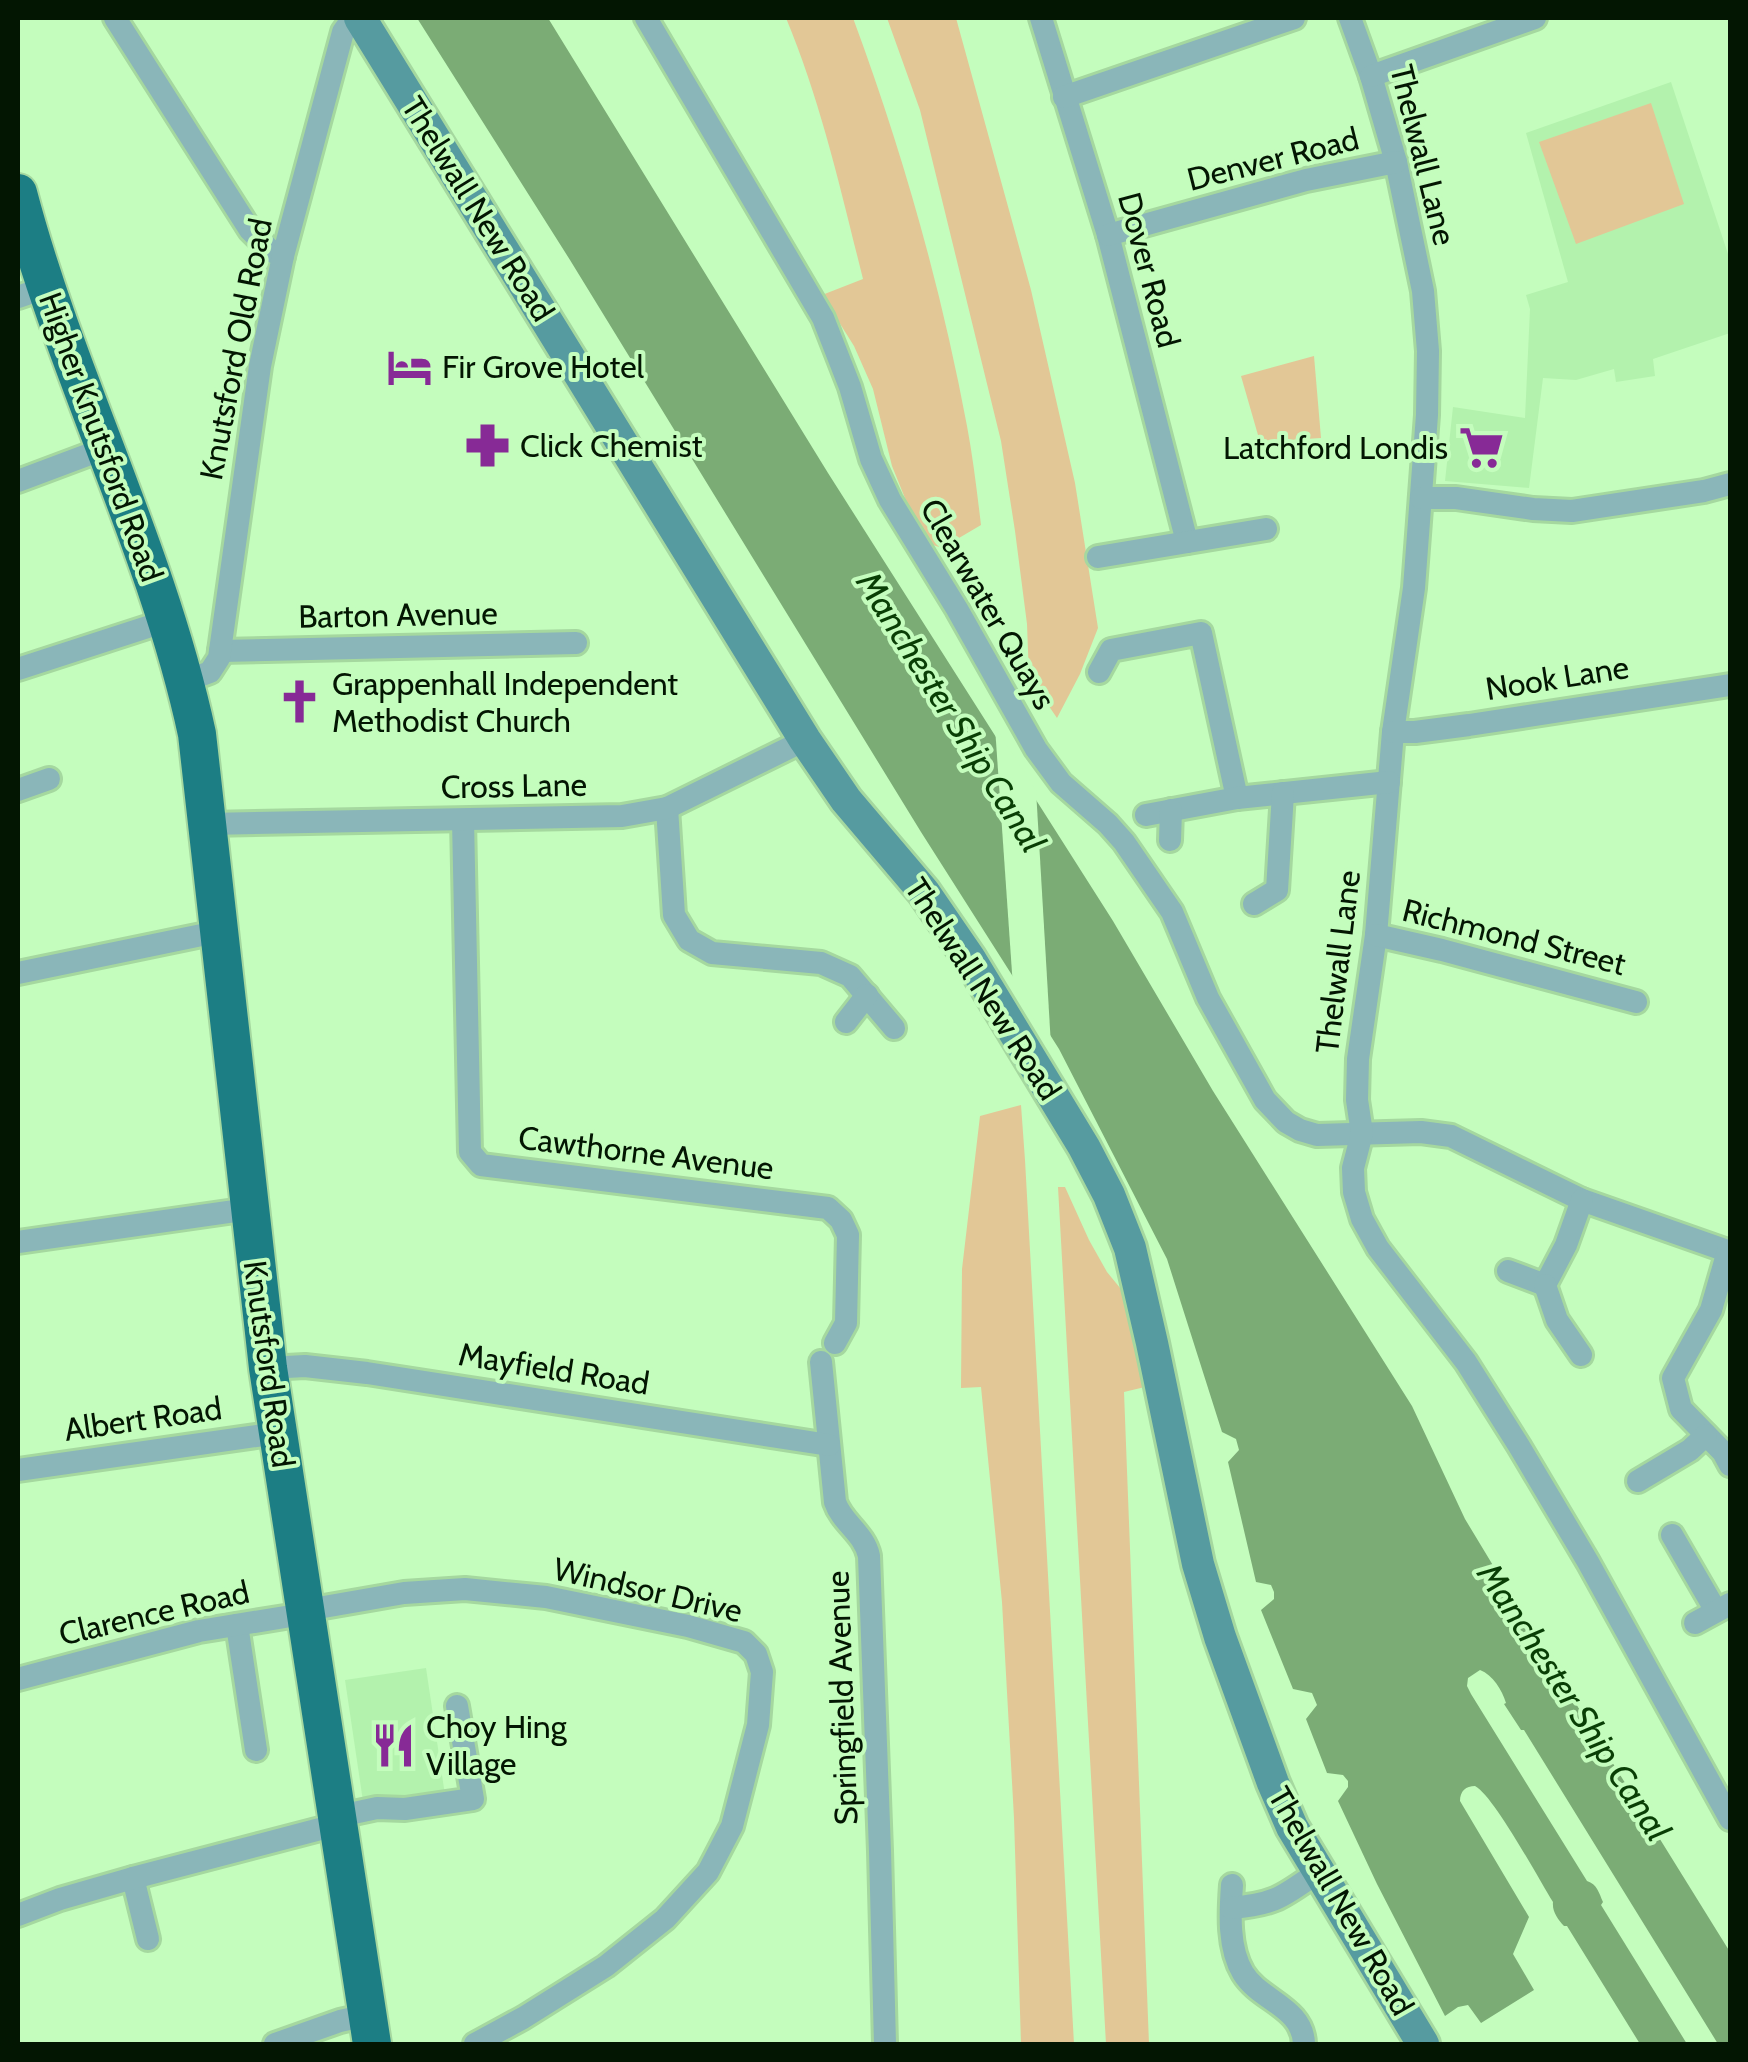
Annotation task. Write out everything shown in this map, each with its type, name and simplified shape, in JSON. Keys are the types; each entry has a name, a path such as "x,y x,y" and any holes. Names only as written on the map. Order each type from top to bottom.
{"highway":[{"name":"Higher Knutsford Road","path":"18,192 32,292 106,448 186,681"},
{"name":"Knutsford Road","path":"186,681 198,734 268,1368 370,2030"}],"main road":[{"name":"Thelwall New Road","path":"357,18 805,740 846,800 924,892 961,946 1109,1195 1130,1248 1198,1564 1272,1782 1292,1827 1423,2044"}],"street":[{"path":"115,18 250,230 271,252 284,256"},
{"name":"Knutsford Old Road","path":"220,651 260,366 284,256 343,32 357,18"},
{"name":"Clearwater Quays","path":"646,18 823,318 850,387 870,459 890,500 1036,749 1061,783 1124,842 1172,912 1208,998 1274,1112 1300,1130 1317,1135 1421,1132 1451,1136 1582,1200 1730,1251"},
{"name":"Dover Road","path":"1041,18 1108,235 1187,542"},
{"path":"1064,97 1294,18"},
{"name":"Thelwall Lane","path":"1350,18 1396,162 1423,292 1428,351 1414,588 1393,732 1376,936 1358,1059 1357,1100 1362,1133 1354,1168 1357,1207 1368,1232 1393,1269 1466,1362 1511,1432 1588,1562 1730,1820"},
{"path":"1370,76 1534,18"},
{"name":"Denver Road","path":"1108,235 1306,180 1396,162"},
{"path":"18,481 106,448"},
{"path":"1421,498 1572,510 1730,484"},
{"path":"1098,557 1266,528"},
{"path":"18,669 166,621"},
{"path":"1099,672 1111,650 1201,634 1236,798"},
{"name":"Barton Avenue","path":"220,651 576,642"},
{"path":"186,681 210,672 220,651"},
{"name":"Nook Lane","path":"1393,732 1469,725 1730,684"},
{"name":"Cross Lane","path":"208,824 622,816 668,808 805,740"},
{"path":"18,790 49,779"},
{"path":"1146,814 1236,798 1389,782"},
{"path":"1254,904 1276,890 1282,793"},
{"path":"668,808 674,915 689,940 712,953 821,963 850,976 894,1028"},
{"path":"1170,840 1171,810"},
{"name":"Cawthorne Avenue","path":"463,820 470,1152 481,1165 828,1208 841,1220 848,1235 846,1323 828,1352"},
{"path":"18,973 220,931"},
{"name":"Richmond Street","path":"1376,936 1636,1002"},
{"path":"846,1022 867,995"},
{"path":"1581,1354 1556,1320 1545,1285 1566,1245 1582,1200"},
{"path":"18,1242 249,1209"},
{"path":"1730,1251 1711,1310 1673,1378 1681,1409 1723,1452 1730,1465"},
{"path":"1508,1271 1545,1285"},
{"name":"Springfield Avenue","path":"828,1352 829,1445 838,1510 864,1541 869,1556 885,2044"},
{"name":"Mayfield Road","path":"268,1368 305,1366 367,1373 829,1445"},
{"name":"Albert Road","path":"18,1470 277,1433"},
{"path":"1638,1481 1690,1450 1706,1435"},
{"path":"1672,1535 1723,1608 1695,1624"},
{"name":"Windsor Drive","path":"305,1612 404,1593 465,1589 546,1598 688,1626 744,1642 756,1654 762,1672 758,1725 732,1826 708,1872 665,1919 606,1966 475,2044"},
{"name":"Clarence Road","path":"18,1679 181,1635 305,1612"},
{"path":"236,1625 256,1750"},
{"path":"18,1915 133,1878 324,1828 349,1814 473,1799 457,1706"},
{"path":"1304,2044 1291,2014 1244,1975 1236,1958 1231,1896 1261,1905 1274,1902 1318,1872"},
{"path":"133,1878 148,1939"},
{"path":"274,2044 340,2021 370,2030"}],"shaded area":[{"path":"786,18 853,18 904,168 957,374 981,525 942,548 933,545 909,508 892,466 873,389 854,346 822,295 863,279 820,114"},
{"path":"887,18 956,18 1031,290 1075,483 1098,628 1057,718 1029,677 1027,624 1001,441 920,110"},
{"path":"1671,82 1730,260 1730,333 1653,359 1655,376 1616,382 1614,369 1576,380 1543,378 1529,488 1445,481 1453,407 1525,418 1530,309 1526,295 1568,282 1526,133"},
{"path":"1651,103 1684,204 1576,244 1539,142"},
{"path":"1314,356 1321,438 1260,442 1241,376"},
{"path":"1021,1105 1074,2044 1021,2044 1002,1602 981,1387 961,1388 962,1269 980,1116"},
{"path":"1058,1187 1065,1187 1089,1240 1125,1294 1149,1386 1124,1392 1149,2044 1106,2044"},
{"path":"426,1668 445,1795 364,1808 345,1680"}],"water":[{"name":"Manchester Ship Canal","path":"417,18 548,18 1412,1406 1465,1519 1558,1673 1561,1671 1569,1680 1576,1697 1573,1699 1730,1952 1730,2044 1718,2044 1524,1730 1504,1704 1499,1688 1480,1670 1468,1678 1471,1694 1587,1881 1597,1889 1601,1905 1687,2044 1640,2044 1567,1926 1556,1915 1553,1902 1504,1821 1475,1786 1464,1790 1460,1801 1529,1917 1513,1954 1534,1990 1481,2023 1468,2005 1445,2016 1338,1801 1348,1781 1343,1775 1327,1773 1306,1719 1317,1705 1312,1693 1293,1689 1261,1610 1274,1599 1274,1592 1271,1585 1256,1582 1228,1462 1239,1450 1236,1439 1222,1432 1167,1259 1059,1049"}],"pier":[{"path":"995,727 1036,790 1051,1046 1013,987"}],"place":[{"name":"Fir Grove Hotel","path":"409,367"},
{"name":"Click Chemist","path":"487,446"},
{"name":"Latchford Londis","path":"1481,448"},
{"name":"Grappenhall Independent Methodist Church","path":"299,702"},
{"name":"Choy Hing Village","path":"393,1745"}]}
